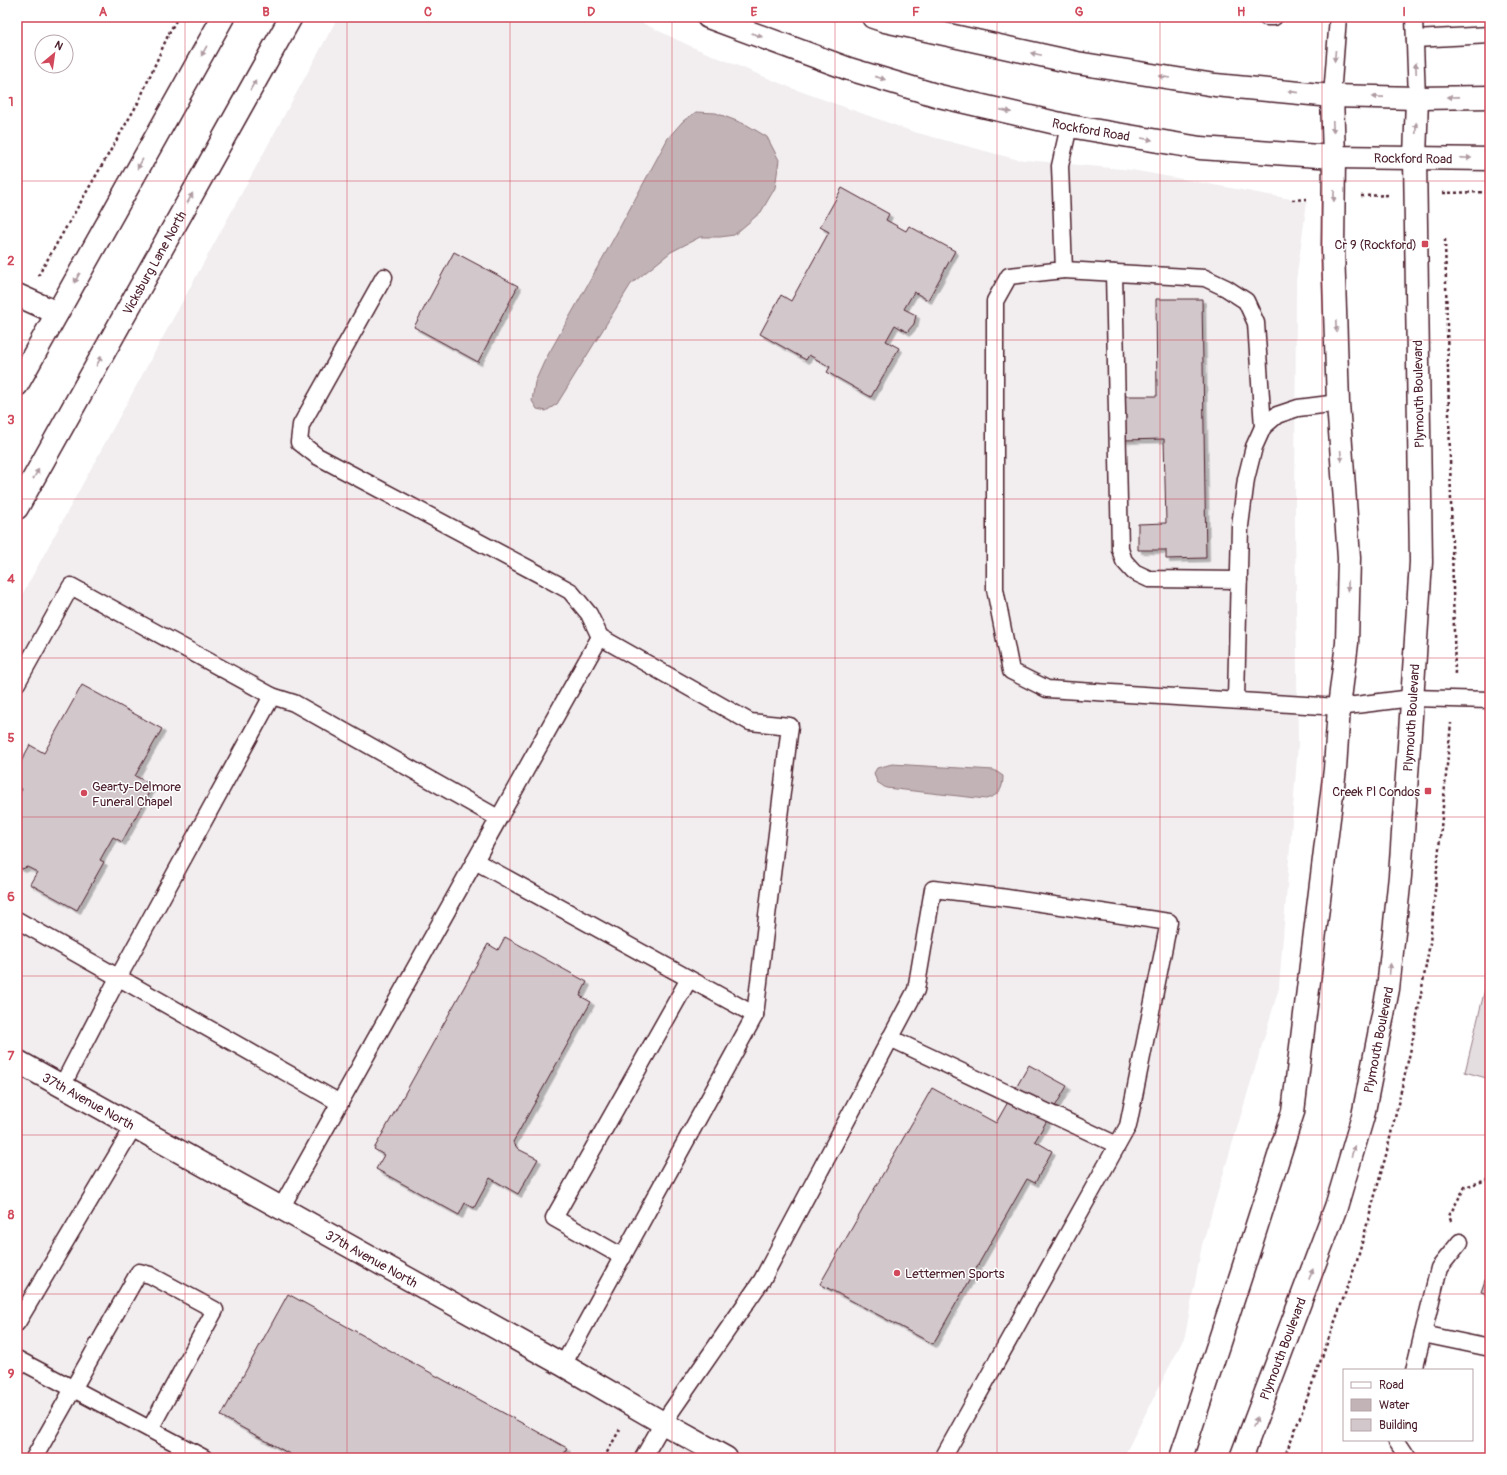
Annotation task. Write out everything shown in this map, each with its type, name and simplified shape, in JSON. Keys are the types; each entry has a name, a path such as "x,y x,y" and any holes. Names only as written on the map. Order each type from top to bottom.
{"street":[{"path":"17,385 223,17"},
{"name":"Vicksburg Lane North","path":"17,508 291,17"},
{"name":"Rockford Road","path":"708,17 857,72 939,96 1069,126 1200,148 1334,157 1490,159"},
{"path":"873,17 885,21 1078,64 1215,85 1332,96 1416,98 1490,97"},
{"path":"1181,1458 1293,1112 1335,769 1339,707 1347,642 1349,558 1338,403 1333,249 1334,157 1332,96"},
{"name":"Plymouth Boulevard","path":"1240,1458 1336,1207 1364,1116 1388,989 1400,876 1421,562 1415,194 1416,98"},
{"path":"21,297 57,313"},
{"name":"37th Avenue North","path":"17,1061 563,1365 663,1424 726,1458"}],"lane":[{"path":"1266,17 1274,17"},
{"path":"1332,96 1338,17"},
{"path":"1414,17 1416,98"},
{"path":"1415,39 1490,35"},
{"path":"1064,270 1060,166 1069,126"},
{"path":"1263,427 1256,323 1246,301 1226,288 1205,278 1064,270 1009,276 995,301 995,589 1011,671 1047,688 1339,707 1412,698 1490,700"},
{"path":"1114,273 1120,549 1124,561 1134,572 1149,579 1239,580"},
{"path":"384,277 301,425 299,442 317,456 537,572 570,591 589,614 600,637 750,722 790,726 755,1015 563,1365"},
{"path":"1236,700 1240,526 1246,479 1254,447 1263,427 1277,415 1298,408 1338,403"},
{"path":"17,683 71,586 272,696 294,703 498,818"},
{"path":"281,1208 600,637"},
{"path":"62,1086 118,978 272,696"},
{"path":"475,861 755,1015"},
{"path":"643,1458 663,1424 762,1280 916,990 933,890 1000,897 1169,922 1128,1126 943,1458"},
{"path":"17,920 340,1103"},
{"path":"622,1257 554,1218 689,979"},
{"path":"890,1038 1117,1145"},
{"path":"17,1323 134,1126"},
{"path":"1414,1369 1439,1268 1460,1242"},
{"path":"34,1458 139,1272 150,1275 215,1310 150,1429"},
{"path":"1423,1334 1490,1348"},
{"path":"17,1358 204,1458"},
{"path":"1397,1441 1408,1458"}],"path":[{"path":"21,297 60,236 138,104 170,31 178,17"},
{"path":"1292,200 1490,192"},
{"path":"1460,1242 1449,1216 1465,1187 1490,1179"},
{"path":"604,1458 632,1405"}],"shaded area":[{"path":"338,17 630,17 690,46 794,89 914,132 1015,159 1132,170 1307,202 1296,281 1295,522 1298,745 1279,988 1202,1245 1185,1336 1123,1458 17,1458 17,604"},
{"path":"1490,968 1490,1079 1465,1072"}],"water":[{"path":"696,112 716,113 747,125 767,137 779,160 775,188 761,212 734,235 700,237 671,252 631,284 557,404 546,411 537,409 532,401 535,382 544,362 668,138 683,121"},
{"path":"892,764 994,770 1003,776 1002,785 997,794 986,799 886,788 877,782 874,773 877,768"}],"building":[{"path":"842,188 889,214 886,220 906,231 909,226 955,251 928,300 914,292 904,309 916,315 914,324 907,332 895,325 886,341 899,348 871,397 827,372 830,367 809,355 806,360 760,334 781,295 791,301 829,232 820,227"},
{"path":"454,252 518,286 478,362 414,327"},
{"path":"1156,299 1202,299 1206,558 1166,559 1166,550 1138,550 1138,524 1166,523 1164,439 1124,440 1123,396 1157,396"},
{"name":"Gearty-Delmore Funeral Chapel","path":"82,685 162,729 135,776 153,785 122,842 113,837 100,860 104,862 77,910 30,884 37,872 27,867 22,869 17,866 17,798 22,789 17,787 17,769 30,745 44,753"},
{"path":"505,937 587,982 580,996 591,1002 513,1142 518,1149 538,1159 518,1194 490,1178 474,1208 465,1203 459,1215 376,1169 384,1155 374,1149 488,944 498,950"},
{"path":"1029,1065 1067,1086 1035,1141 1052,1151 1035,1183 1027,1179 933,1344 820,1284 932,1088 996,1123"},
{"path":"1490,1266 1490,1295 1481,1292"},
{"path":"288,1294 567,1448 562,1458 297,1458 221,1416"}],"place":[{"name":"Cr 9 (Rockford)","path":"1425,244"},
{"name":"Creek Pl Condos","path":"1428,791"},
{"name":"Gearty-Delmore Funeral Chapel","path":"84,793"},
{"name":"Lettermen Sports","path":"897,1273"}]}
